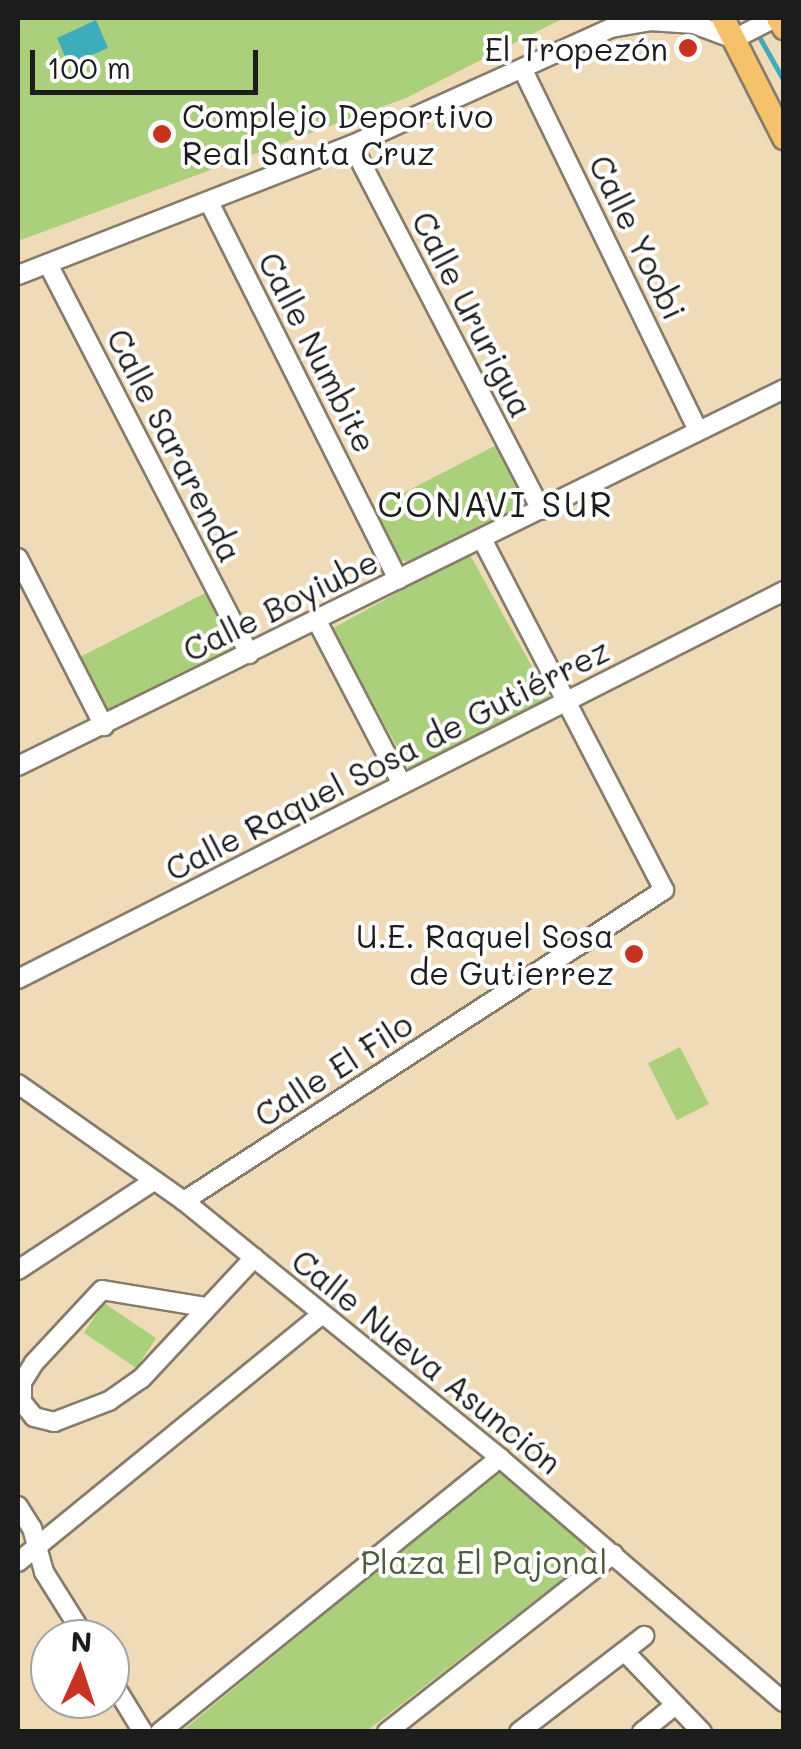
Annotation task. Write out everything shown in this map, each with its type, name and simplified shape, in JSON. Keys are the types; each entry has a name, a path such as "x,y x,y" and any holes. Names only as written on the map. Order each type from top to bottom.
{"main road":[{"path":"733,30 784,138"}],"street":[{"path":"571,44 600,18"},
{"path":"18,275 352,146 523,70 571,44 650,20 733,30 777,21"},
{"name":"Calle Yoobi","path":"523,70 698,432"},
{"name":"Calle Ururigua","path":"352,146 541,510"},
{"name":"Calle Numbite","path":"210,204 398,580"},
{"name":"Calle Sararenda","path":"48,264 249,654"},
{"name":"Calle Boyiube","path":"18,766 784,389"},
{"path":"482,539 562,705"},
{"path":"18,558 104,726"},
{"name":"Calle Raquel Sosa de Gutiérrez","path":"18,979 784,591"},
{"path":"317,621 402,784"},
{"name":"Calle El Filo","path":"184,1201 664,890 562,705"},
{"name":"Calle Nueva Asunción","path":"18,1084 184,1201 500,1458 784,1702"},
{"path":"18,1270 152,1182"},
{"path":"204,1307 102,1290 34,1363 22,1382 22,1402 34,1417 54,1422 108,1401 142,1380 204,1307 254,1258"},
{"path":"18,1562 321,1315"},
{"path":"163,1731 500,1458"},
{"path":"18,1506 32,1528 35,1549 75,1619"},
{"path":"387,1732 612,1554"},
{"path":"519,1732 644,1636"},
{"path":"625,1652 702,1732"},
{"path":"642,1732 674,1706"},
{"path":"130,1710 144,1732"}],"green space":[{"name":"Complejo Deportivo Real Santa Cruz","path":"18,18 564,18 406,98 18,241"},
{"path":"502,442 526,494 519,506 411,562 395,559 369,511"},
{"path":"469,553 549,697 412,773 332,629"},
{"path":"211,590 235,638 231,651 122,711 107,709 80,657"},
{"path":"680,1047 709,1104 677,1120 648,1063"},
{"path":"104,1303 156,1338 136,1368 84,1333"},
{"name":"Plaza El Pajonal","path":"498,1471 584,1541 587,1560 367,1731 181,1732"}],"water":[{"path":"96,20 108,48 80,60 66,59 57,38"}],"waterway":[{"path":"757,33 784,81"}],"place":[{"name":"El Tropezón","path":"688,48"},
{"name":"Complejo Deportivo Real Santa Cruz","path":"162,134"},
{"name":"U.E. Raquel Sosa de Gutierrez","path":"634,954"}],"district":[{"name":"CONAVI SUR","path":"496,503"}]}
